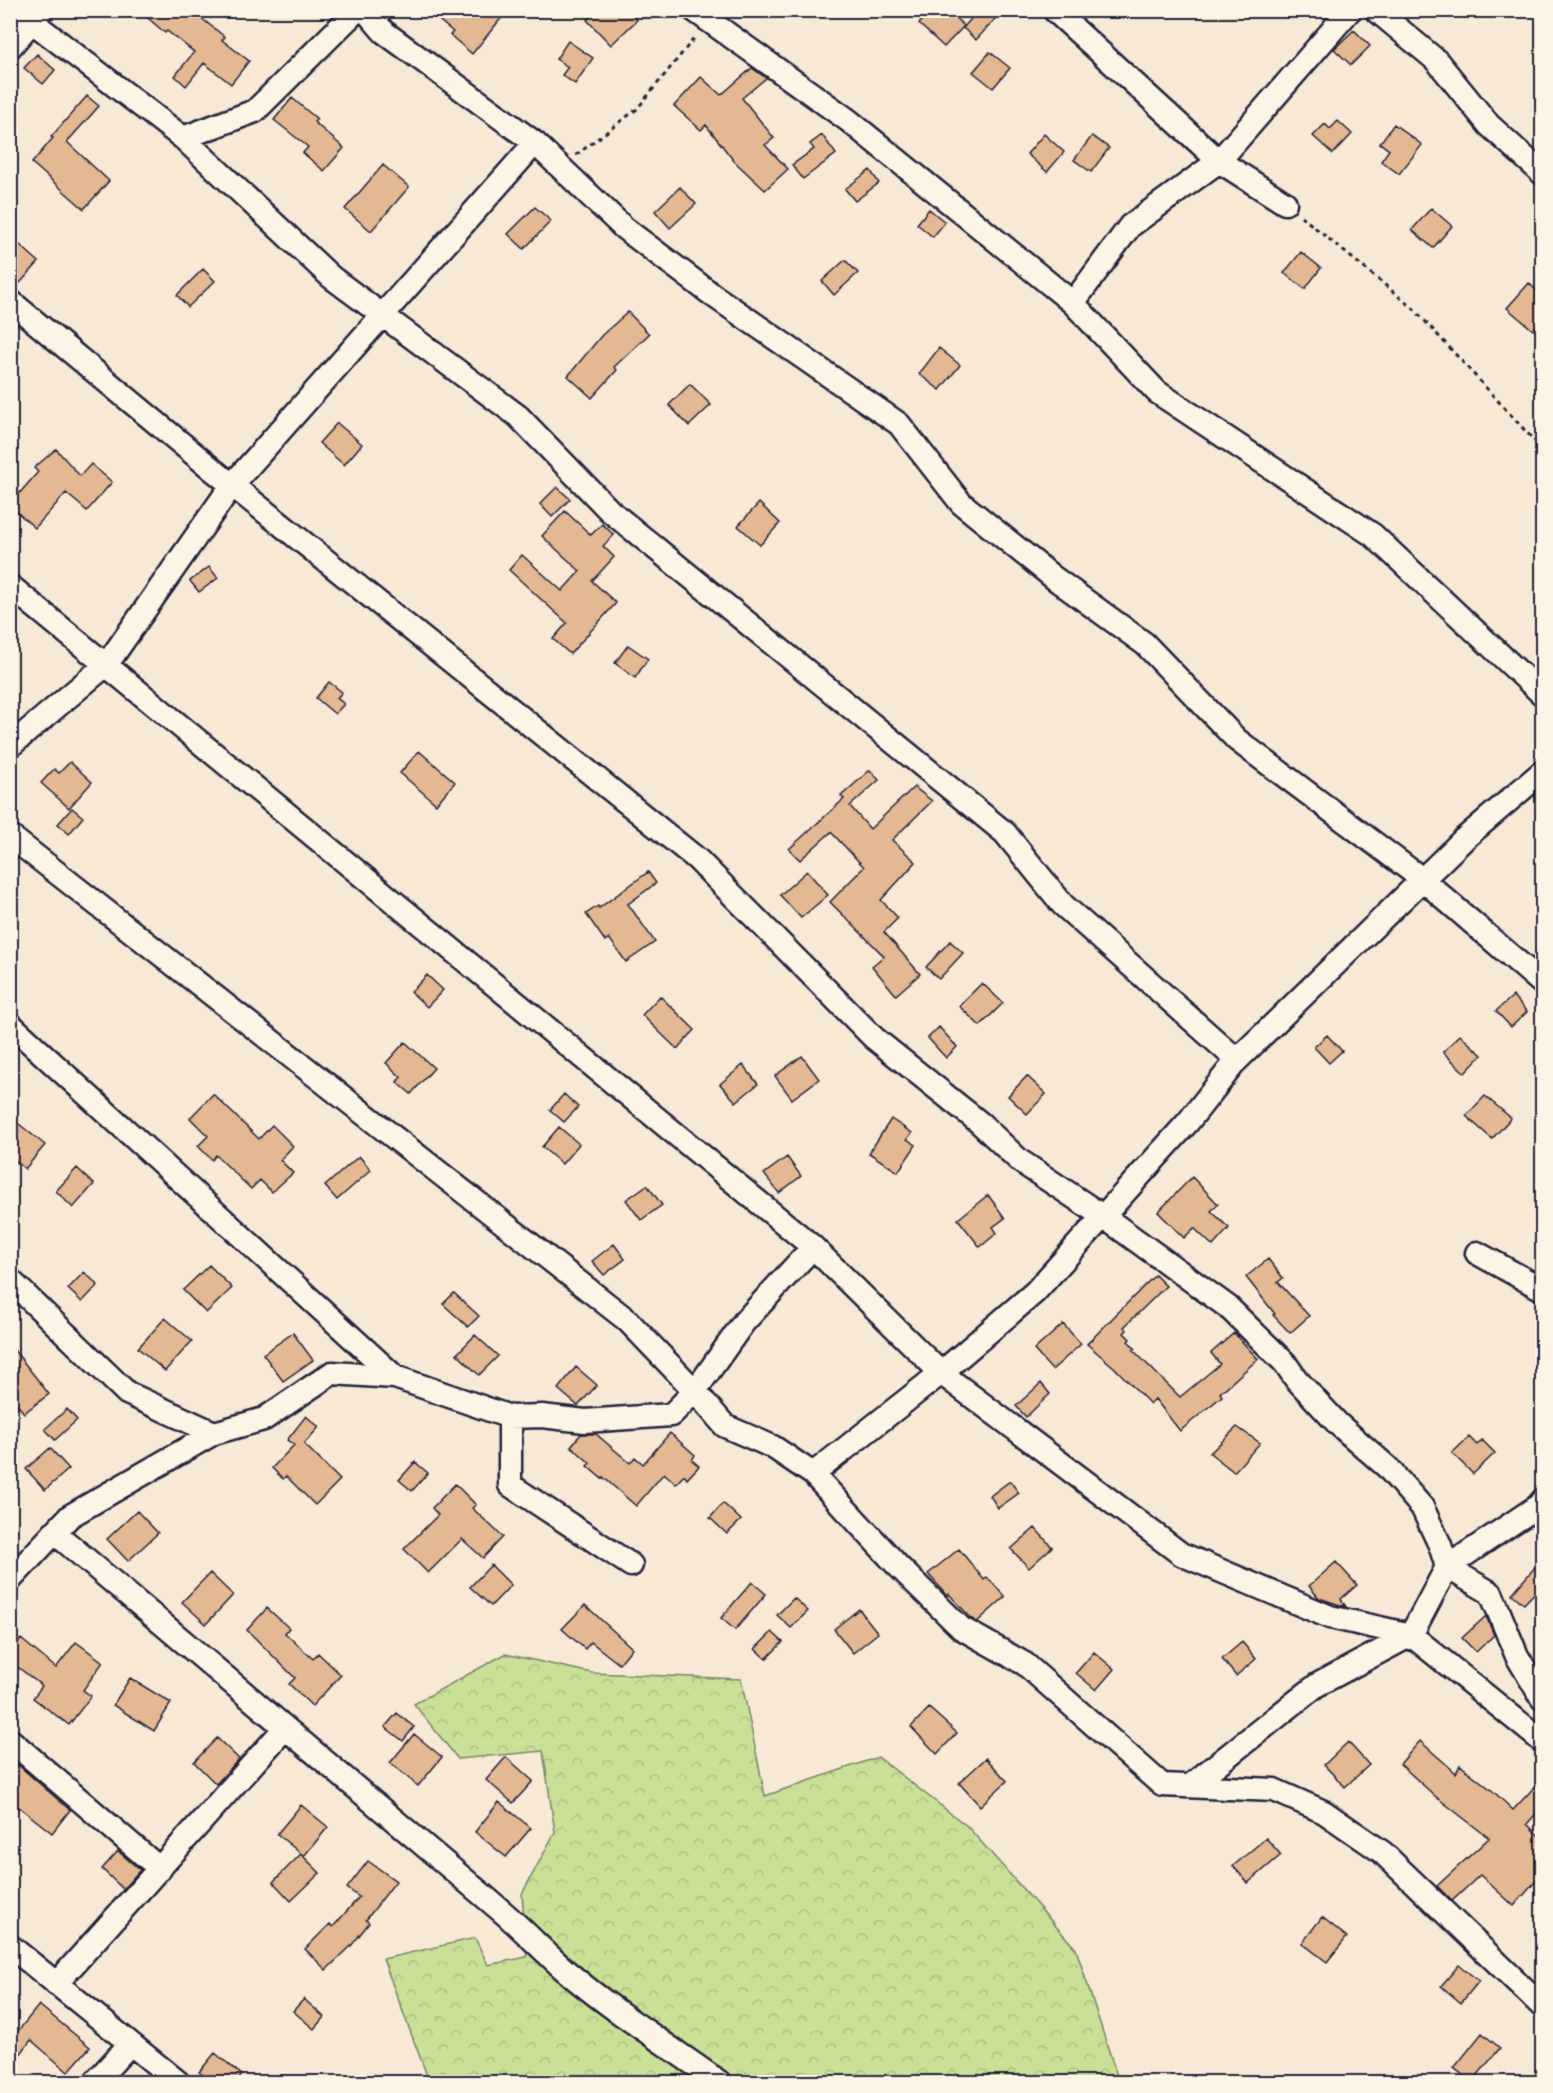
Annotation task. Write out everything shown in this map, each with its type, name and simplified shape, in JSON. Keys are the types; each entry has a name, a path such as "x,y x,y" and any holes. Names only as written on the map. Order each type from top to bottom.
{"street":[{"path":"183,138 255,111 357,10"},
{"path":"365,10 384,32 535,143 624,228 714,296 900,424 961,503 1054,578 1145,644 1238,740 1422,879 1542,983"},
{"path":"1054,10 1219,161 1285,203"},
{"path":"1073,303 1130,226 1219,161 1350,10"},
{"path":"1376,10 1437,61 1489,125 1542,173"},
{"path":"698,13 848,120 1073,303 1157,392 1373,535 1542,694"},
{"path":"10,47 30,14 183,138 331,277 518,416 610,511 1005,833 1063,904 1237,1060"},
{"path":"10,747 106,664 232,485 535,143"},
{"path":"10,301 232,485 697,859 874,1038 980,1123 1020,1161 1104,1217 1228,1307 1285,1363 1296,1379 1338,1424 1388,1467 1422,1507 1440,1545 1447,1567 1491,1593 1517,1656 1542,1698"},
{"path":"10,586 813,1248 941,1373 1181,1554 1330,1617 1411,1635 1542,1741"},
{"path":"813,1474 941,1373 1035,1292 1188,1122 1237,1060 1464,839 1542,772"},
{"path":"10,836 627,1320 725,1426 773,1447 813,1474 897,1565 961,1628 1025,1664 1162,1785 1274,1790 1324,1812 1382,1852 1542,2006"},
{"path":"10,1024 394,1377"},
{"path":"10,1580 70,1516 213,1433 264,1419 332,1373 394,1377 510,1417 542,1416 585,1420 671,1415 695,1391 744,1322 813,1248"},
{"path":"1477,1253 1542,1289"},
{"path":"10,1280 127,1393 213,1433"},
{"path":"510,1417 510,1485 631,1565"},
{"path":"1191,1785 1317,1685 1411,1635 1447,1567 1541,1505"},
{"path":"54,1533 498,1908 566,1971 642,2030 719,2082"},
{"path":"56,1984 285,1728"},
{"path":"10,1740 160,1869"},
{"path":"10,1946 178,2082"},
{"path":"95,2082 130,2044"}],"path":[{"path":"560,167 637,109 698,13"},
{"path":"1285,203 1414,309 1542,449"}],"green space":[{"path":"505,1654 592,1673 741,1679 765,1796 878,1757 967,1826 1076,1949 1119,2082 425,2082 426,2073 383,1959 475,1938 488,1965 527,1957 522,1894 555,1832 543,1751 458,1759 414,1704"}],"building":[{"path":"139,10 191,10 225,37 222,40 249,61 231,84 204,63 186,86 175,76 194,52 167,31 165,33"},
{"path":"427,10 508,10 472,54 450,35 453,32"},
{"path":"597,10 628,10 637,20 611,45 587,20"},
{"path":"931,10 947,10 964,26 944,47 919,24"},
{"path":"979,10 1003,10 976,40 963,28"},
{"path":"1354,30 1370,46 1351,65 1334,49"},
{"path":"568,41 593,58 575,84 562,75 568,67 556,59"},
{"path":"990,52 1010,68 993,88 973,72"},
{"path":"37,54 55,70 43,84 24,68"},
{"path":"752,68 766,78 742,98 774,138 765,145 788,169 765,190 734,161 706,125 701,130 674,106 701,77 721,95"},
{"path":"87,96 99,106 67,142 109,181 84,209 32,163 53,138 51,137"},
{"path":"292,98 317,119 314,122 344,148 324,171 303,153 308,147 274,120"},
{"path":"1338,121 1352,134 1333,154 1313,136 1325,124 1330,129"},
{"path":"1394,124 1422,145 1399,174 1381,161 1389,150 1380,143"},
{"path":"1044,134 1064,152 1047,172 1027,154"},
{"path":"822,135 836,154 803,179 792,165 814,149 810,144"},
{"path":"1092,136 1109,148 1091,172 1074,160"},
{"path":"383,165 409,187 371,231 345,209"},
{"path":"870,170 879,183 855,201 845,189"},
{"path":"680,187 696,204 670,228 655,211"},
{"path":"535,207 551,221 524,249 508,234"},
{"path":"1431,208 1452,226 1433,248 1412,230"},
{"path":"929,209 945,222 933,237 917,224"},
{"path":"10,236 39,262 20,283 10,275"},
{"path":"1301,252 1321,268 1305,289 1284,273"},
{"path":"845,260 858,273 834,295 822,281"},
{"path":"203,269 215,281 188,307 177,295"},
{"path":"1529,283 1542,296 1542,320 1533,330 1507,308"},
{"path":"628,312 649,334 614,367 617,370 592,398 568,376 602,335"},
{"path":"939,348 960,365 940,390 919,374"},
{"path":"690,384 711,405 689,426 669,405"},
{"path":"337,423 362,444 344,465 319,443"},
{"path":"56,449 80,476 91,464 112,482 87,511 66,493 35,528 10,504 38,472 34,468"},
{"path":"557,487 570,499 552,517 540,504"},
{"path":"759,503 780,523 760,545 738,526"},
{"path":"565,511 591,535 602,524 614,535 603,546 614,557 592,581 616,603 570,654 553,639 567,623 509,570 522,555 562,591 580,571 542,536"},
{"path":"209,567 218,578 199,592 190,581"},
{"path":"628,645 648,659 635,678 615,663"},
{"path":"329,682 342,692 337,698 344,704 335,714 316,698"},
{"path":"419,751 455,782 436,804 400,773"},
{"path":"70,762 92,782 69,808 41,783 54,769 59,773"},
{"path":"870,770 879,780 850,806 870,829 914,787 932,801 892,840 916,862 881,900 898,918 884,932 920,974 896,995 872,966 884,956 830,902 864,867 831,832 800,860 789,849 844,799 841,796"},
{"path":"72,808 83,817 69,834 58,824"},
{"path":"807,871 828,895 801,918 780,895"},
{"path":"648,872 656,883 628,904 655,942 626,962 609,938 605,941 586,914 598,906 599,908"},
{"path":"950,941 963,953 939,979 926,967"},
{"path":"427,975 443,990 427,1007 411,992"},
{"path":"982,983 1003,1003 980,1026 959,1006"},
{"path":"660,996 695,1030 677,1049 642,1015"},
{"path":"1513,996 1527,1012 1511,1027 1496,1011"},
{"path":"939,1027 957,1047 946,1058 928,1038"},
{"path":"1327,1035 1342,1051 1329,1063 1314,1047"},
{"path":"1460,1035 1482,1055 1465,1073 1443,1052"},
{"path":"405,1042 434,1068 411,1094 397,1082 401,1077 386,1063"},
{"path":"802,1056 819,1079 792,1099 775,1076"},
{"path":"743,1065 758,1084 736,1102 720,1084"},
{"path":"1027,1076 1046,1094 1027,1114 1008,1096"},
{"path":"213,1094 259,1139 272,1125 293,1146 280,1160 293,1173 272,1192 260,1180 251,1189 216,1155 212,1160 198,1146 208,1136 190,1118"},
{"path":"564,1094 578,1107 564,1122 550,1110"},
{"path":"1485,1096 1511,1118 1492,1139 1466,1116"},
{"path":"891,1119 912,1133 907,1139 916,1145 898,1172 869,1153"},
{"path":"19,1124 45,1145 25,1169 10,1156 10,1134"},
{"path":"559,1127 579,1144 562,1164 542,1147"},
{"path":"359,1156 371,1170 337,1200 325,1186"},
{"path":"787,1157 801,1176 779,1193 764,1174"},
{"path":"77,1168 94,1184 73,1208 56,1191"},
{"path":"1192,1177 1218,1204 1211,1211 1229,1228 1213,1246 1194,1228 1184,1238 1158,1212"},
{"path":"647,1185 662,1205 641,1220 626,1200"},
{"path":"988,1195 1005,1218 993,1227 997,1233 980,1247 958,1219"},
{"path":"614,1244 625,1259 604,1275 592,1261"},
{"path":"1268,1259 1283,1278 1278,1282 1309,1316 1290,1333 1273,1315 1275,1314 1246,1277"},
{"path":"209,1265 232,1288 206,1313 183,1290"},
{"path":"84,1272 98,1285 82,1302 68,1289"},
{"path":"1155,1275 1166,1286 1124,1327 1127,1330 1124,1333 1135,1348 1133,1350 1180,1397 1220,1364 1211,1353 1234,1333 1258,1359 1220,1393 1222,1396 1180,1431 1155,1399 1150,1404 1115,1368 1087,1344"},
{"path":"454,1293 479,1316 468,1327 443,1304"},
{"path":"165,1318 192,1341 165,1371 138,1348"},
{"path":"1063,1324 1081,1344 1052,1370 1034,1350"},
{"path":"293,1333 313,1360 283,1381 263,1354"},
{"path":"475,1335 498,1356 479,1375 457,1354"},
{"path":"10,1345 49,1394 24,1413 10,1396"},
{"path":"576,1367 597,1385 578,1406 558,1389"},
{"path":"1041,1383 1050,1394 1026,1417 1016,1406"},
{"path":"67,1409 77,1420 55,1440 45,1429"},
{"path":"306,1416 319,1427 304,1444 340,1480 315,1505 286,1476 283,1479 272,1468 294,1445 287,1440"},
{"path":"1237,1427 1260,1443 1234,1472 1210,1453"},
{"path":"670,1433 695,1455 692,1460 699,1466 687,1479 684,1475 676,1484 664,1473 636,1506 587,1466 590,1463 571,1446 581,1434 596,1434 630,1463 635,1457 643,1464"},
{"path":"1469,1437 1477,1445 1482,1440 1495,1453 1473,1474 1452,1453"},
{"path":"50,1448 69,1469 45,1490 26,1469"},
{"path":"415,1462 428,1473 412,1491 399,1480"},
{"path":"1010,1481 1019,1493 998,1508 990,1496"},
{"path":"455,1484 476,1505 472,1508 503,1537 483,1558 462,1539 428,1573 404,1549 438,1515 432,1508"},
{"path":"723,1503 741,1520 727,1534 710,1518"},
{"path":"137,1511 158,1533 128,1561 107,1539"},
{"path":"1035,1528 1052,1547 1029,1568 1011,1549"},
{"path":"959,1549 984,1580 987,1577 1005,1597 977,1622 928,1574"},
{"path":"1336,1562 1357,1585 1341,1599 1346,1607 1319,1598 1309,1586"},
{"path":"491,1565 511,1585 491,1606 470,1587"},
{"path":"1535,1567 1542,1574 1542,1585 1524,1604 1512,1594"},
{"path":"210,1573 233,1595 206,1624 182,1602"},
{"path":"752,1582 766,1594 735,1630 721,1618"},
{"path":"794,1598 808,1611 791,1628 777,1615"},
{"path":"585,1605 632,1648 619,1664 591,1642 585,1649 562,1629"},
{"path":"267,1608 289,1628 285,1633 313,1659 318,1653 341,1675 312,1706 289,1684 295,1678 247,1630"},
{"path":"859,1609 878,1633 853,1653 834,1629"},
{"path":"1486,1616 1494,1635 1476,1652 1462,1638"},
{"path":"772,1632 783,1642 766,1659 755,1649"},
{"path":"21,1639 56,1668 76,1642 103,1662 83,1690 91,1696 69,1725 33,1698 42,1686 10,1661 10,1652"},
{"path":"1242,1642 1256,1659 1236,1676 1222,1659"},
{"path":"1094,1652 1114,1669 1096,1690 1076,1673"},
{"path":"130,1678 171,1703 154,1731 113,1705"},
{"path":"929,1708 957,1733 937,1754 911,1727"},
{"path":"397,1713 414,1727 403,1741 385,1727"},
{"path":"414,1734 442,1757 418,1786 390,1763"},
{"path":"217,1738 239,1759 216,1784 194,1762"},
{"path":"1420,1741 1456,1773 1460,1765 1513,1810 1542,1779 1542,1807 1527,1824 1542,1839 1542,1874 1514,1906 1480,1875 1452,1901 1437,1886 1489,1838 1435,1796 1400,1764"},
{"path":"1348,1742 1369,1765 1345,1787 1324,1765"},
{"path":"506,1757 533,1781 513,1803 486,1780"},
{"path":"986,1758 1007,1781 980,1806 959,1783"},
{"path":"17,1764 70,1810 52,1833 19,1807 10,1819 10,1773"},
{"path":"499,1802 531,1828 506,1857 475,1832"},
{"path":"301,1805 328,1827 304,1856 277,1834"},
{"path":"1266,1838 1281,1855 1248,1883 1233,1866"},
{"path":"118,1851 140,1870 123,1889 102,1869"},
{"path":"301,1854 320,1873 291,1901 273,1882"},
{"path":"368,1861 396,1881 366,1920 369,1923 351,1946 326,1970 305,1949 330,1924 333,1927 359,1897 347,1888"},
{"path":"1322,1917 1347,1937 1327,1962 1302,1943"},
{"path":"1459,1965 1479,1981 1461,2003 1441,1986"},
{"path":"304,1999 324,2017 314,2029 293,2011"},
{"path":"39,2005 90,2047 68,2072 31,2040 10,2068 10,2041"},
{"path":"1482,2033 1500,2048 1472,2082 1454,2068"},
{"path":"215,2053 242,2075 236,2082 211,2082 199,2072"}]}
